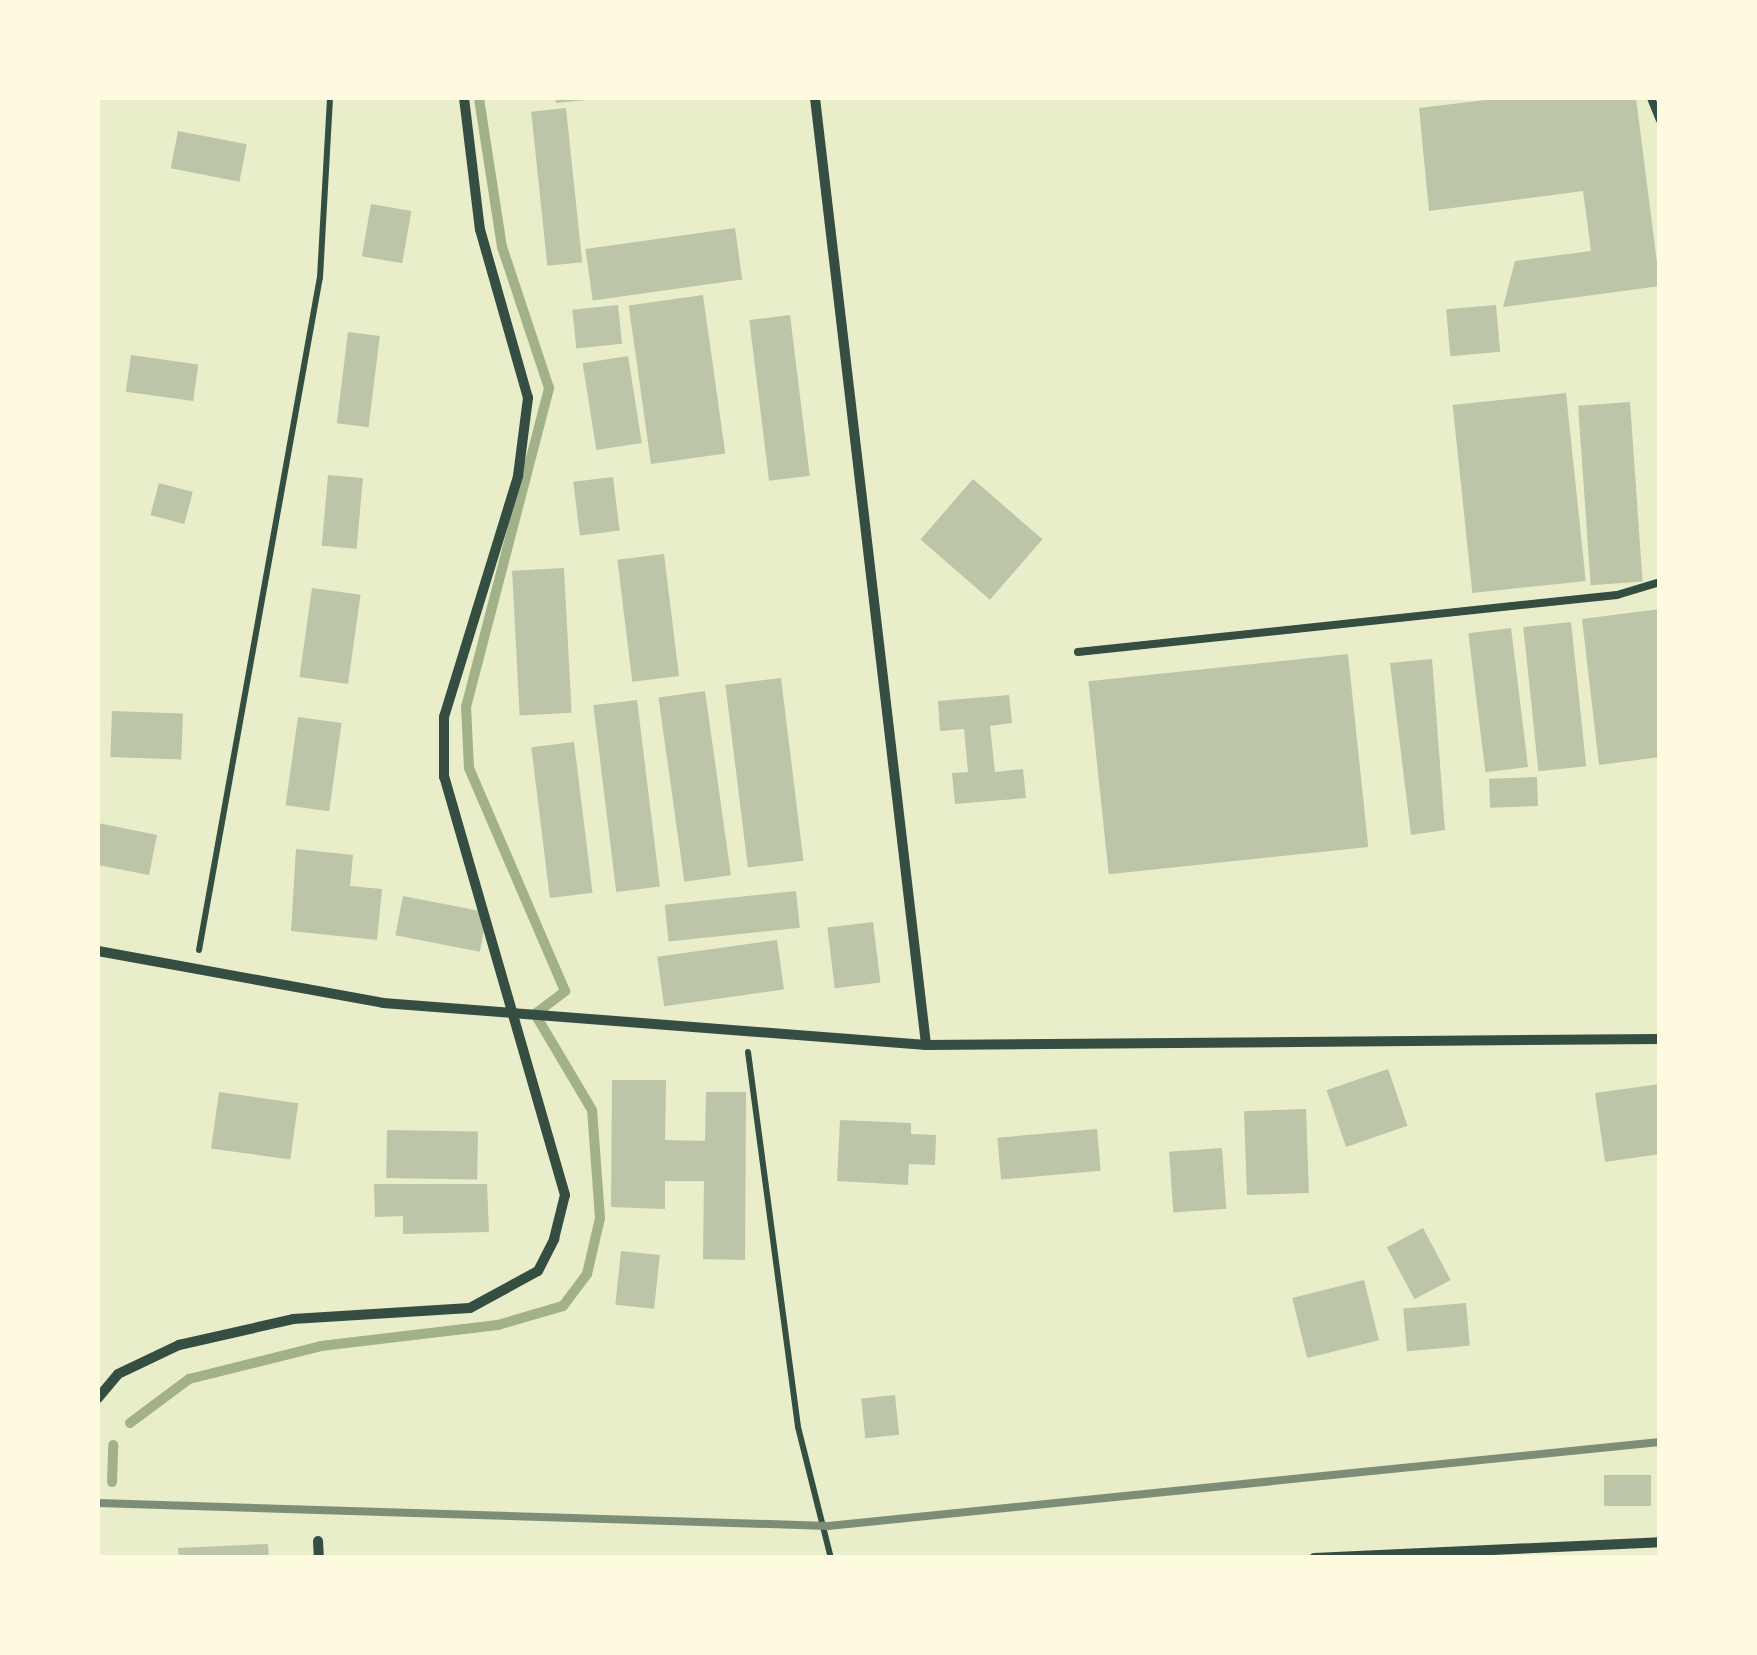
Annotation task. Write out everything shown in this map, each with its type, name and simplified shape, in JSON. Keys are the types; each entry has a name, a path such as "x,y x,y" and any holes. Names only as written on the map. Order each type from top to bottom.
{"street":[{"path":"98,1398 118,1374 179,1345 293,1319 470,1308 538,1271 565,1195 507,1015 444,777 444,717 518,476 528,398 480,230 464,98"},
{"path":"815,98 926,1045"},
{"path":"98,952 196,964 384,1003 926,1045 1660,1039"},
{"path":"318,1541 319,1558"},
{"path":"1314,1558 1660,1542"}],"lane":[{"path":"1651,98 1660,120"},
{"path":"1078,652 1617,594 1660,582"}],"path":[{"path":"196,964 320,277 330,98"},
{"path":"745,1030 798,1427 831,1558"}],"building":[{"path":"555,98 586,98 586,100 556,103"},
{"path":"1502,98 1636,98 1660,286 1503,307 1515,261 1591,251 1583,191 1429,211 1419,108"},
{"path":"566,108 582,262 547,266 531,112"},
{"path":"178,131 247,144 239,182 171,168"},
{"path":"371,204 411,211 402,263 362,256"},
{"path":"735,228 742,279 593,301 585,249"},
{"path":"703,295 725,453 651,464 629,305"},
{"path":"618,305 622,344 576,349 572,310"},
{"path":"1496,305 1500,352 1450,356 1446,309"},
{"path":"790,315 810,476 769,481 749,320"},
{"path":"348,332 380,336 369,427 337,423"},
{"path":"131,355 198,364 193,401 126,392"},
{"path":"628,356 642,443 596,450 583,363"},
{"path":"1566,393 1586,581 1472,593 1453,405"},
{"path":"1630,402 1643,582 1591,585 1578,406"},
{"path":"328,475 363,478 357,549 322,546"},
{"path":"613,477 620,531 580,535 573,482"},
{"path":"973,479 1042,539 990,600 921,539"},
{"path":"159,483 193,492 184,524 150,515"},
{"path":"664,554 679,676 632,682 617,560"},
{"path":"564,568 572,713 520,716 512,571"},
{"path":"312,588 361,595 348,684 299,677"},
{"path":"1660,609 1660,757 1599,765 1582,619"},
{"path":"1571,622 1586,766 1538,771 1523,627"},
{"path":"1511,628 1528,767 1485,772 1468,633"},
{"path":"1348,654 1368,847 1109,874 1088,681"},
{"path":"1432,659 1445,830 1411,835 1390,663"},
{"path":"781,678 803,861 748,867 725,685"},
{"path":"705,691 731,875 684,882 658,698"},
{"path":"1009,695 1012,723 990,726 995,772 1023,769 1026,798 955,804 952,773 968,772 964,729 940,731 938,701"},
{"path":"637,700 660,887 616,892 593,705"},
{"path":"112,711 183,713 181,759 110,757"},
{"path":"298,717 342,723 329,811 286,805"},
{"path":"574,742 593,893 550,898 531,747"},
{"path":"1537,777 1538,806 1490,808 1489,779"},
{"path":"98,823 157,835 149,875 98,865"},
{"path":"296,849 353,855 350,886 382,889 377,940 291,931"},
{"path":"796,891 800,928 669,942 665,905"},
{"path":"403,896 487,912 480,952 395,935"},
{"path":"873,922 880,983 835,988 827,928"},
{"path":"777,940 784,990 664,1006 657,957"},
{"path":"1388,1069 1408,1126 1346,1147 1327,1090"},
{"path":"612,1080 666,1080 665,1140 705,1141 706,1092 746,1092 745,1260 703,1259 704,1181 665,1181 665,1209 611,1207"},
{"path":"1660,1084 1660,1154 1605,1162 1595,1093"},
{"path":"219,1092 298,1103 290,1160 211,1148"},
{"path":"1306,1109 1309,1193 1247,1195 1244,1111"},
{"path":"840,1120 911,1123 911,1134 936,1135 935,1165 909,1164 908,1185 837,1181"},
{"path":"1097,1129 1101,1171 1001,1180 997,1138"},
{"path":"387,1130 478,1132 477,1180 386,1178"},
{"path":"1222,1148 1226,1209 1173,1213 1169,1152"},
{"path":"374,1184 487,1184 489,1232 403,1234 403,1216 375,1217"},
{"path":"1423,1228 1451,1280 1414,1299 1387,1247"},
{"path":"621,1251 660,1255 654,1309 615,1305"},
{"path":"1364,1280 1379,1340 1307,1358 1292,1298"},
{"path":"1466,1303 1470,1346 1407,1351 1403,1308"},
{"path":"895,1395 899,1435 865,1438 861,1399"},
{"path":"1604,1475 1651,1475 1651,1506 1604,1506"},
{"path":"268,1544 269,1558 179,1558 178,1548"}],"waterway":[{"path":"130,1423 189,1379 321,1346 498,1325 563,1306 587,1274 600,1218 592,1110 535,1014 565,991 469,768 466,707 549,388 502,247 479,98"},
{"path":"112,1482 113,1445"}],"railway":[{"path":"98,1503 828,1526 1660,1442"}]}
